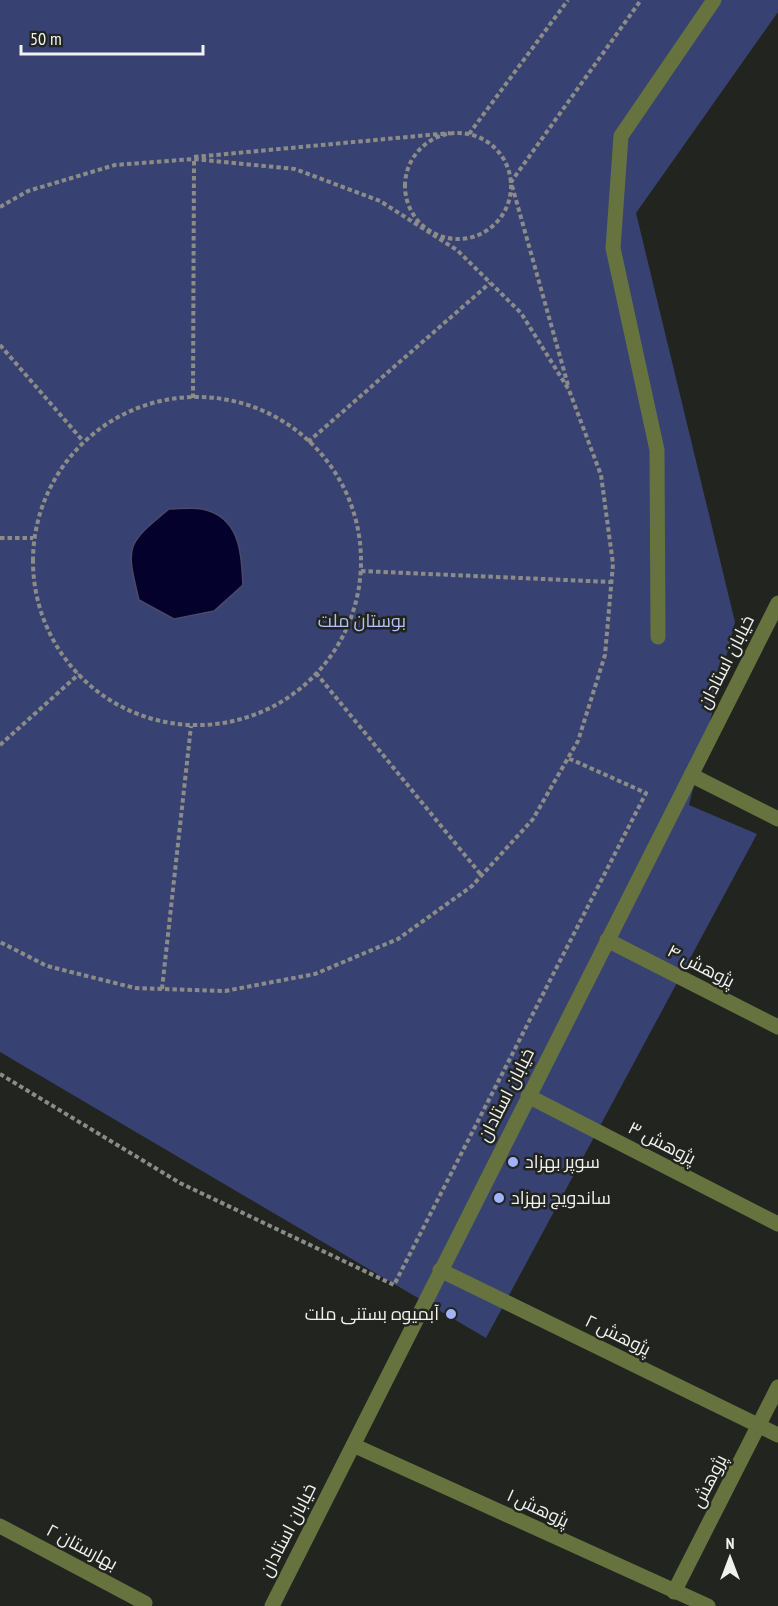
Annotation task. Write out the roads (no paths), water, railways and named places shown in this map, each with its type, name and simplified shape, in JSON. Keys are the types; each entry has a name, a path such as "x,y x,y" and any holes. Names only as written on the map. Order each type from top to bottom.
{"street":[{"path":"658,637 657,450 613,248 621,136 714,0"},
{"name":"خیابان استادان","path":"272,1606 440,1269 777,610"},
{"path":"691,776 778,819"},
{"name":"پژوهش ۴","path":"607,940 778,1027"},
{"name":"پژوهش ۳","path":"528,1096 778,1224"},
{"name":"پژوهش ۲","path":"440,1269 778,1435"},
{"name":"پژوهش","path":"674,1592 778,1388"},
{"name":"پژوهش ۱","path":"353,1445 708,1606"},
{"name":"بهارستان ۲","path":"0,1526 145,1604"}],"place":[{"name":"سوپر بهزاد","path":"513,1162"},
{"name":"ساندویچ بهزاد","path":"499,1198"},
{"name":"آبمیوه بستنی ملت","path":"451,1314"}],"park label":[{"name":"بوستان ملت","path":"362,621"}]}
